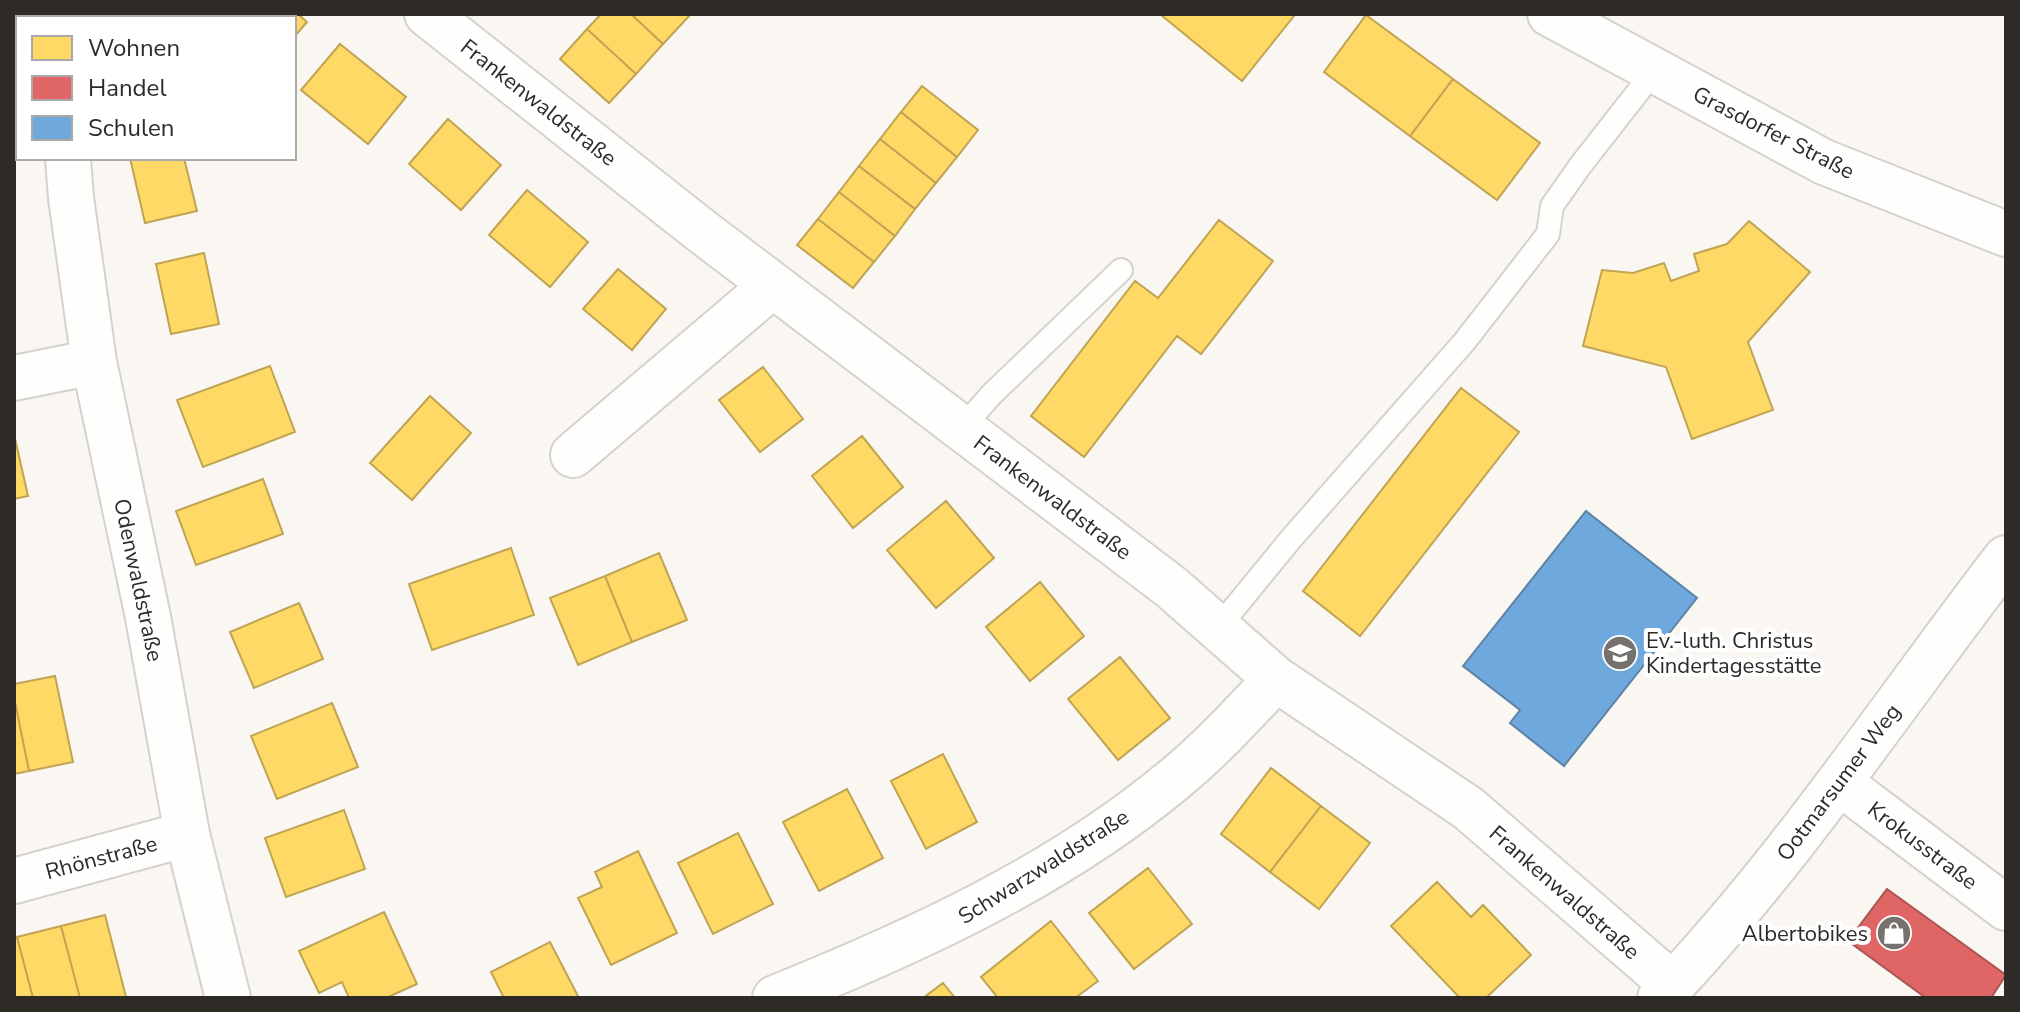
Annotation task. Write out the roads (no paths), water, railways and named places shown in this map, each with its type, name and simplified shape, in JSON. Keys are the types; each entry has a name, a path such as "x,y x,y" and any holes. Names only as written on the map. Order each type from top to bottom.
{"street":[{"name":"Frankenwaldstraße","path":"427,14 773,285 1171,587 1276,679 1468,808 1666,991"},
{"name":"Grasdorfer Straße","path":"1568,18 1655,70 1824,162 2006,234"},
{"name":"Odenwaldstraße","path":"68,160 94,362 148,617 187,834 228,998"},
{"path":"573,455 773,285"},
{"path":"14,378 94,362"},
{"name":"Ootmarsumer Weg","path":"1666,991 1730,920 1840,783 2006,558"},
{"name":"Schwarzwaldstraße","path":"775,998 950,923 1102,834 1177,777 1276,679"},
{"name":"Krokusstraße","path":"1840,783 2006,908"},
{"name":"Rhönstraße","path":"14,881 187,834"}],"lane":[{"path":"1218,628 1290,540 1465,341 1548,234 1552,206 1655,70"},
{"path":"962,428 992,394 1121,270"}],"place":[{"name":"Ev.-luth. Christus Kindertagesstätte","path":"1620,653"},
{"name":"Albertobikes","path":"1894,933"}]}
